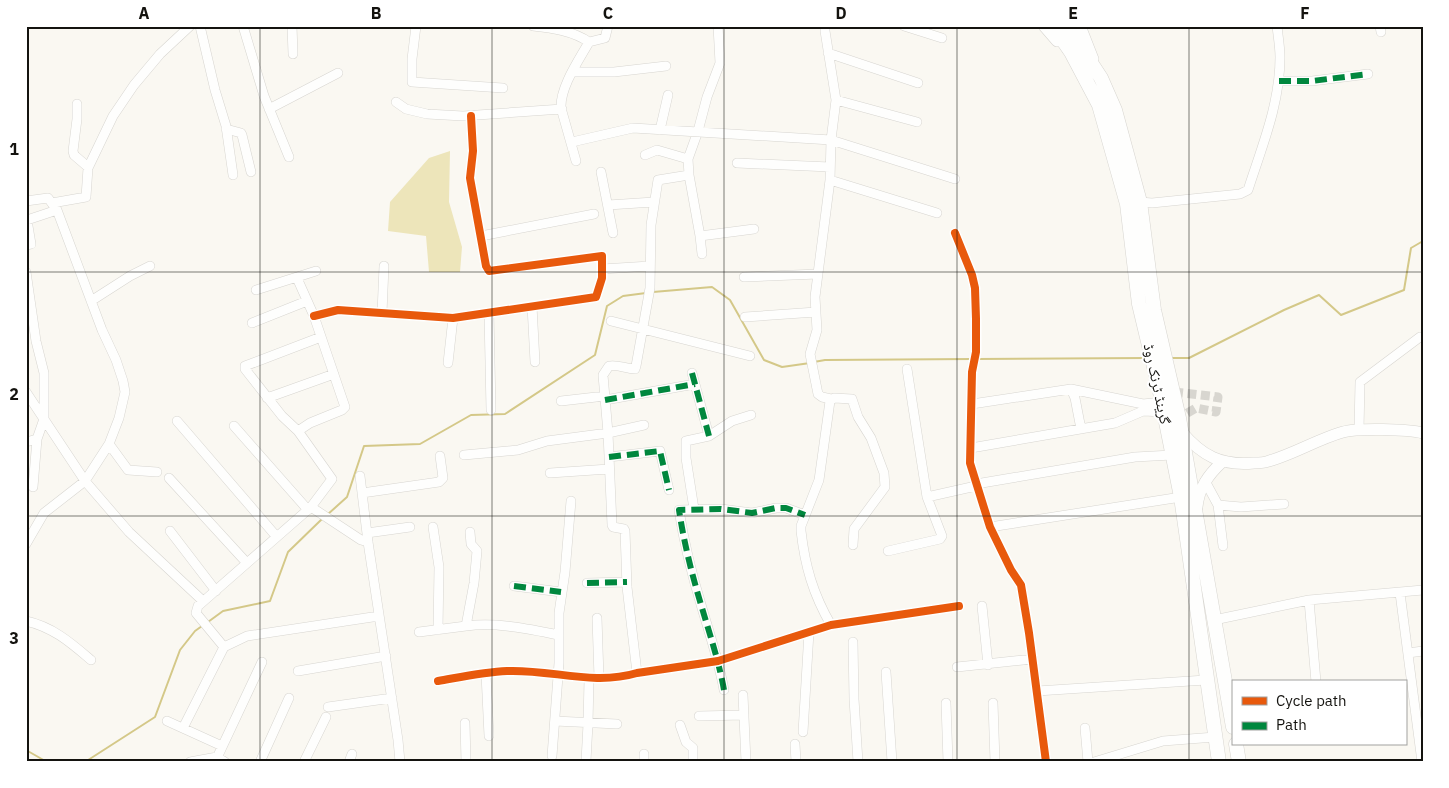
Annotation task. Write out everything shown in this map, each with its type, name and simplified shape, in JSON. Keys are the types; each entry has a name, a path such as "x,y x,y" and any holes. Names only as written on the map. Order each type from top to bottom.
{"highway":[{"path":"1053,26 1071,52 1091,72"},
{"path":"1067,26 1091,72"},
{"name":"گرینڈ ٹرنک روڈ","path":"1091,72 1099,105 1133,203 1148,313 1165,398 1172,455 1181,497 1218,762"},
{"name":"گرینڈ ٹرنک روڈ","path":"1165,398 1181,431 1232,721"},
{"path":"1206,682 1225,682"},
{"path":"1236,746 1239,762"}],"main road":[{"name":"گرینڈ ٹرنک روڈ","path":"1044,26 1091,72"},
{"name":"گرینڈ ٹرنک روڈ","path":"1079,26 1082,31 1091,72"},
{"path":"1181,431 1199,450 1222,462 1245,464 1268,462 1344,432 1359,430 1416,431 1423,433"},
{"path":"1196,513 1198,498 1205,481 1211,472 1222,462"}],"street":[{"path":"26,245 31,244 27,220 55,206 86,196 88,166 113,116 134,85 160,54 190,26"},
{"path":"200,26 226,129 234,175"},
{"path":"243,26 269,109 289,157"},
{"path":"292,26 294,54"},
{"path":"416,26 412,59 412,82 503,88"},
{"path":"533,26 581,36 589,42"},
{"path":"576,161 561,100 572,72 589,42 605,38 608,26"},
{"path":"702,254 688,159 707,97 720,63 718,26"},
{"path":"825,26 836,100 831,140 830,180 815,297 817,330 810,354 818,394 832,399 852,399 858,417 871,438 884,473 885,487 854,530 854,545"},
{"path":"904,26 942,38"},
{"path":"1133,203 1152,203 1240,194 1248,190 1275,108 1279,82 1280,55 1277,26"},
{"path":"828,53 918,83"},
{"path":"572,72 614,72 666,66"},
{"path":"269,109 338,73"},
{"path":"1279,82 1312,81 1368,74"},
{"path":"660,130 668,95"},
{"path":"836,100 917,122"},
{"path":"396,102 406,109 428,114 471,116 562,109"},
{"path":"77,104 77,119 72,151 88,166"},
{"path":"314,316 338,310 452,318 596,297 602,278 602,256 490,271 486,266 470,178 473,151 471,116"},
{"path":"572,142 633,128 831,140 955,179"},
{"path":"226,129 242,135 252,172"},
{"path":"646,155 657,150 688,159"},
{"path":"737,163 830,167"},
{"path":"601,172 613,233"},
{"path":"637,673 627,582 625,531 612,525 608,433 603,375 605,369 614,365 635,369 650,293 651,225 658,180 689,175"},
{"path":"830,180 937,213"},
{"path":"26,201 48,198 55,206 90,301 116,360 125,392 119,418 109,444 85,481 44,513 26,544"},
{"path":"608,205 654,202"},
{"path":"481,236 594,214"},
{"path":"700,236 754,229"},
{"path":"954,233 972,275 975,288 976,352 972,372 970,463 990,527 1011,570 1021,585 1046,762"},
{"path":"90,301 150,266"},
{"path":"382,313 384,266"},
{"path":"602,269 650,266"},
{"path":"26,272 36,341 44,372 44,419 37,439 33,487"},
{"path":"256,290 316,272"},
{"path":"744,277 818,274"},
{"path":"297,278 314,316 345,407 298,430"},
{"path":"252,323 307,301"},
{"path":"532,306 535,362"},
{"path":"745,317 816,312"},
{"path":"489,314 491,410"},
{"path":"448,363 452,318"},
{"path":"611,321 750,356"},
{"path":"222,645 200,618 196,610 203,601 246,562 311,509 332,482 332,479 298,430 282,416 267,398 245,366 321,337"},
{"path":"1359,430 1360,382 1420,337"},
{"path":"888,551 940,539 942,536 927,497 908,369"},
{"path":"692,373 709,436"},
{"path":"267,398 334,374"},
{"path":"561,401 605,398 695,384"},
{"path":"972,404 1070,388 1143,404 1165,398"},
{"path":"1070,388 1075,398 1081,429"},
{"path":"26,392 85,481 116,514 129,532 203,601"},
{"path":"971,448 1115,423 1143,411 1165,398"},
{"path":"831,624 822,609 807,569 801,531 805,515 819,480 832,399"},
{"path":"694,509 686,458 686,441 709,436 732,421 751,415"},
{"path":"177,421 276,536"},
{"path":"464,455 518,450 547,441 608,433 644,425"},
{"path":"234,426 311,509 361,540 410,527"},
{"path":"26,442 37,439"},
{"path":"109,444 128,470 157,472"},
{"path":"609,457 660,451 669,490"},
{"path":"927,497 976,485 1136,457 1172,455"},
{"path":"362,493 439,482 443,478 440,456"},
{"path":"550,473 610,468"},
{"path":"360,476 367,537 386,656 400,762"},
{"path":"169,478 246,562"},
{"path":"1205,481 1218,505 1223,546"},
{"path":"990,527 1181,497"},
{"path":"552,756 558,674 558,613 565,572 571,501"},
{"path":"1218,505 1241,507 1284,504"},
{"path":"724,690 718,661 684,545 679,510 694,509 752,513 786,508 805,515"},
{"path":"433,527 439,567 438,630"},
{"path":"170,531 216,591"},
{"path":"466,626 474,583 477,551 471,544 470,532"},
{"path":"587,584 627,582"},
{"path":"514,586 561,592"},
{"path":"1214,620 1309,600 1423,590"},
{"path":"1400,593 1422,762"},
{"path":"1309,600 1316,680"},
{"path":"438,681 507,671 594,678 626,676 718,661 831,624 959,606"},
{"path":"982,606 988,665"},
{"path":"183,728 222,645 247,636 379,616"},
{"path":"586,761 588,724 594,678 597,618"},
{"path":"26,621 55,631 91,660"},
{"path":"419,632 481,624 528,629 559,635"},
{"path":"804,732 810,632"},
{"path":"853,642 858,762"},
{"path":"1408,653 1423,651"},
{"path":"298,671 386,656"},
{"path":"957,667 1032,659"},
{"path":"216,759 262,662"},
{"path":"886,672 892,762"},
{"path":"486,674 488,736"},
{"path":"1037,691 1206,682"},
{"path":"743,694 746,762"},
{"path":"260,762 289,698"},
{"path":"328,708 392,698"},
{"path":"946,703 948,762"},
{"path":"993,703 995,762"},
{"path":"700,716 744,716"},
{"path":"304,762 326,717"},
{"path":"167,721 222,746"},
{"path":"555,721 617,724"},
{"path":"465,723 466,762"},
{"path":"680,725 686,742 692,748 693,762"},
{"path":"1085,728 1088,762"},
{"path":"1094,762 1163,741 1215,737"},
{"path":"795,744 796,762"},
{"path":"190,762 216,759 226,762"}],"shaded area":[{"path":"450,151 449,202 462,247 460,272 429,272 426,236 388,231 390,202 429,158"}],"waterway":[{"path":"1172,358 1189,358 1284,310 1319,295 1341,315 1404,290 1411,248 1423,241"},
{"path":"653,292 712,287 730,300 764,360 782,367 810,363"},
{"path":"327,515 347,497 364,446 420,444 471,415 505,414 595,355 607,306 623,296 646,293"},
{"path":"977,359 1147,358"},
{"path":"814,362 825,360 972,359"},
{"path":"208,622 223,611 270,601 288,552 323,518"},
{"path":"85,762 155,717 180,650 195,631 202,626"},
{"path":"26,750 47,762"}],"tunnel":[{"path":"1174,392 1218,397 1216,412 1196,408 1179,418"}],"marked path":[{"path":"1279,81 1312,81 1368,74"},
{"path":"692,373 709,436"},
{"path":"605,400 695,384"},
{"path":"609,457 660,451 669,490"},
{"path":"724,690 692,571 679,510 721,509 752,513 786,508 805,515"},
{"path":"587,583 627,582"},
{"path":"514,586 561,592"}],"cycle path":[{"path":"314,316 338,310 453,318 596,297 602,278 602,256 489,271 486,266 470,178 473,151 471,116"},
{"path":"955,233 972,275 975,288 976,352 972,372 970,463 990,527 1011,570 1021,585 1046,762"},
{"path":"438,681 507,671 540,672 588,678 621,677 718,661 831,625 959,606"}]}
